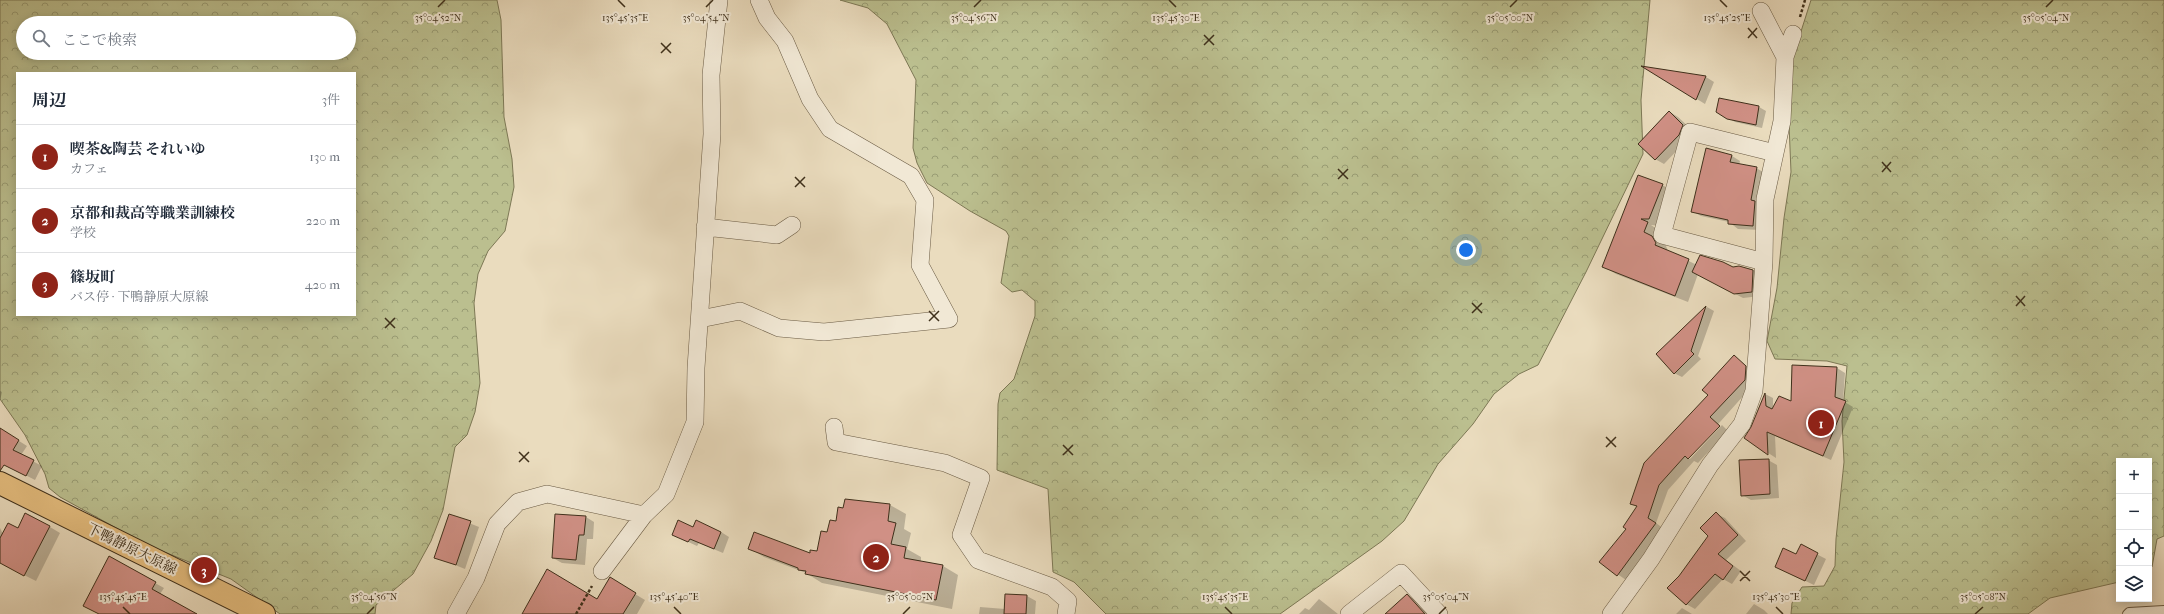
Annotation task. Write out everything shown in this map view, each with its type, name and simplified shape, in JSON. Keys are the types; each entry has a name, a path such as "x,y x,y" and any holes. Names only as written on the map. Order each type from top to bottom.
{"main road":[{"name":"下鴨静原大原線","path":"0,483 264,614"}],"street":[{"path":"602,570 644,515 666,494 695,422 712,134 711,75 719,0"},
{"path":"700,319 740,311 779,328 824,332 949,319 920,265 925,200 911,176 830,129 810,98 785,41 767,18 759,0"},
{"path":"1761,11 1785,57"},
{"path":"1611,614 1652,560 1710,465 1742,424 1754,390 1764,262 1765,198 1782,121 1785,57 1794,34"},
{"path":"1764,262 1662,235 1690,132 1775,153"},
{"path":"706,227 777,235 792,225"},
{"path":"834,427 836,442 945,463 980,478 961,535 978,560 1052,587 1068,601 1066,614"},
{"path":"456,614 476,578 497,524 518,502 547,494 644,515"},
{"path":"1350,614 1401,573 1439,614"}],"lane":[{"path":"2127,614 2129,612 2164,610"}],"path":[{"path":"576,614 602,570"}],"green space":[{"path":"0,0 497,0 501,20 504,117 512,159 514,187 505,231 488,251 478,274 474,303 480,383 475,412 467,435 455,447 443,510 431,541 413,574 376,605 375,614 280,614 231,579 147,545 60,497 49,488 45,474 25,435 0,399"},
{"path":"840,0 1650,0 1641,100 1643,154 1586,272 1538,365 1519,374 1494,394 1473,424 1438,464 1404,521 1382,541 1280,614 1106,614 1074,582 1053,572 1048,489 997,470 998,404 1000,393 1014,379 1035,316 1035,301 1022,290 1012,292 1001,283 1009,236 1006,231 970,211 927,183 917,163 913,148 916,80 887,24 868,8"},
{"path":"1811,0 2164,0 2164,536 2157,539 2152,567 2152,458 2116,458 2116,583 2050,598 2028,614 1791,614 1792,603 1802,587 1824,586 1835,566 1836,539 1844,462 1842,421 1847,366 1827,361 1775,359 1767,341 1777,288 1784,218 1791,172 1789,124 1790,66"}],"building":[{"path":"1641,66 1706,76 1696,100"},
{"path":"1719,98 1759,106 1756,125 1727,119 1716,112"},
{"path":"1669,111 1683,125 1679,135 1655,160 1638,144"},
{"path":"1706,148 1732,155 1730,162 1757,167 1751,200 1755,201 1753,226 1728,224 1728,220 1691,212"},
{"path":"1638,175 1663,184 1649,219 1641,219 1648,222 1644,232 1652,236 1656,243 1655,245 1689,259 1675,296 1602,267"},
{"path":"1700,255 1723,262 1733,267 1739,266 1753,270 1752,292 1734,294 1692,272"},
{"path":"1706,306 1691,351 1694,354 1674,374 1656,354"},
{"path":"1734,355 1746,366 1745,380 1710,417 1720,426 1688,459 1685,456 1659,485 1648,518 1656,523 1617,576 1599,562 1626,529 1623,527 1637,506 1630,504 1644,463 1708,395 1702,390"},
{"path":"1792,365 1837,367 1835,397 1846,401 1823,456 1767,432 1768,455 1744,438 1751,427 1765,393 1766,406 1772,409 1779,396 1791,401"},
{"path":"0,428 19,440 13,450 34,460 26,476 4,465 0,471"},
{"path":"1769,459 1770,494 1741,496 1739,460"},
{"path":"845,499 890,504 888,521 896,523 891,544 906,547 904,558 943,565 936,600 805,574 806,571 798,570 798,568 748,549 754,532 810,553 810,550 817,551 821,531 827,532 830,520 836,521 838,507 843,508"},
{"path":"1716,512 1738,535 1718,554 1733,566 1723,580 1715,574 1686,605 1667,588 1679,576 1708,536 1700,528"},
{"path":"25,513 50,526 24,576 0,563 0,538 8,523 18,528"},
{"path":"449,514 471,521 456,565 434,558"},
{"path":"555,514 586,516 584,535 579,535 576,560 552,558"},
{"path":"678,520 693,527 696,520 721,532 714,549 690,539 688,542 672,535"},
{"path":"1801,544 1818,553 1805,581 1775,567 1783,548 1796,554"},
{"path":"109,556 156,582 152,589 197,614 99,614 83,606"},
{"path":"547,569 597,599 610,577 636,593 623,614 522,614"},
{"path":"1005,594 1027,595 1026,614 1004,614"},
{"path":"1407,594 1425,614 1385,614"}],"place":[{"name":"喫茶&陶芸 それいゆ","path":"1821,423"},
{"name":"京都和裁高等職業訓練校","path":"876,557"},
{"name":"篠坂町","path":"204,570"}]}
